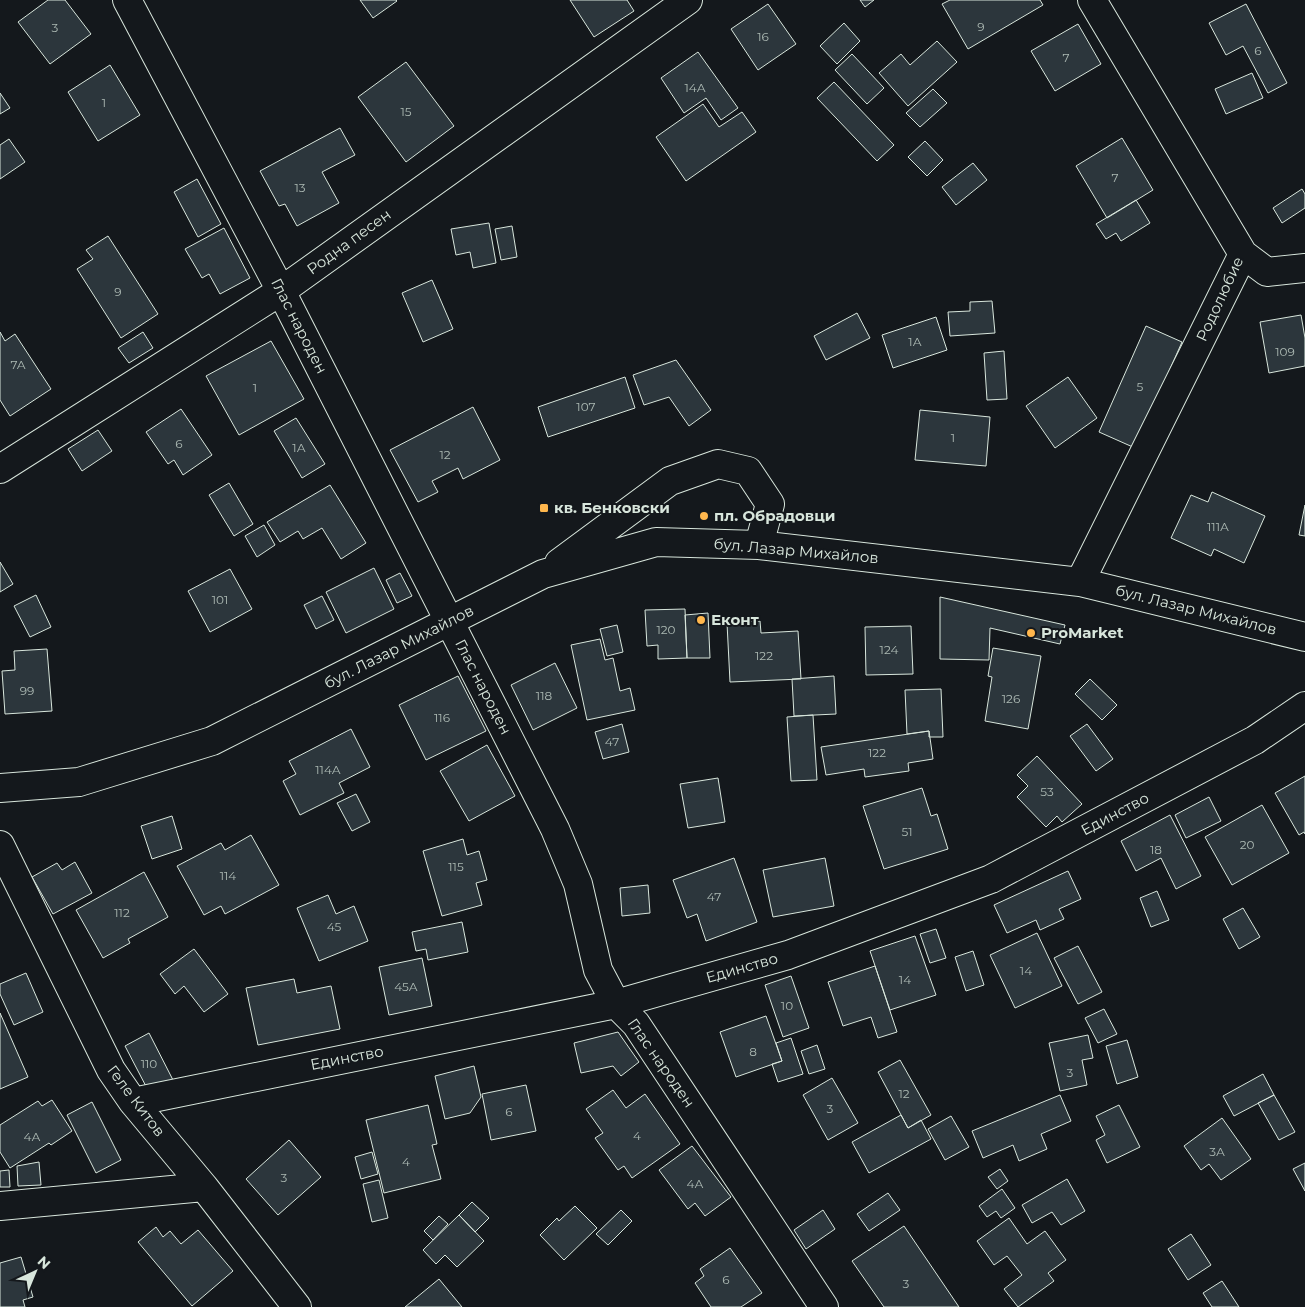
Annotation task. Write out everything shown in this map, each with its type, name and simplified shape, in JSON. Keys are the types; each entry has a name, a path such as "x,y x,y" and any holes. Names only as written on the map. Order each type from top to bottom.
{"street":[{"name":"Глас народен","path":"127,0 281,291 555,828 578,884 598,970 616,1004 636,1024 824,1307"},
{"name":"Родна песен","path":"0,469 281,291 688,0"},
{"name":"Родолюбие","path":"1080,582 1244,254 1092,0"},
{"path":"1244,254 1267,272 1305,268"},
{"path":"544,574 670,481 718,464 748,471 770,504 759,545"},
{"name":"бул. Лазар Михайлов","path":"0,788 79,782 212,741 544,574 656,542 759,545 1080,582 1305,636"},
{"name":"Единство","path":"133,1102 616,1004 788,955 991,879 1255,740 1305,706"},
{"name":"Геле Китов","path":"0,845 111,1070 133,1102 204,1187 297,1307"},
{"path":"0,1206 204,1187"}],"building":[{"path":"48,0 65,0 91,34 50,64 18,22"},
{"path":"360,0 396,0 397,1 373,18"},
{"path":"570,0 627,0 634,11 594,37"},
{"path":"860,0 874,0 865,7"},
{"path":"950,0 1040,0 1043,5 968,49 942,4"},
{"path":"768,4 796,44 758,70 731,29"},
{"path":"1246,4 1287,83 1268,93 1243,46 1226,55 1209,23"},
{"path":"844,23 860,41 837,64 820,46"},
{"path":"1078,24 1101,64 1055,91 1031,51"},
{"path":"937,41 957,62 908,106 879,73 901,54 910,65"},
{"path":"698,52 738,108 721,120 706,98 684,113 661,78"},
{"path":"852,54 884,88 867,104 835,70"},
{"path":"406,62 454,126 406,162 358,97"},
{"path":"110,65 140,115 98,141 68,92"},
{"path":"1252,73 1263,98 1226,114 1215,89"},
{"path":"834,82 894,145 877,161 817,98"},
{"path":"933,89 947,103 920,127 906,113"},
{"path":"0,93 10,108 0,114"},
{"path":"703,104 719,127 742,112 756,132 686,181 656,137"},
{"path":"340,128 355,155 322,172 339,203 297,226 285,204 279,206 260,171"},
{"path":"1122,138 1153,190 1107,218 1076,166"},
{"path":"9,139 25,162 0,179 0,145"},
{"path":"925,141 943,160 927,176 908,157"},
{"path":"973,163 987,180 956,205 942,187"},
{"path":"197,179 221,224 198,237 174,192"},
{"path":"1302,189 1305,194 1305,208 1282,223 1273,208"},
{"path":"1136,200 1150,223 1121,241 1116,233 1106,239 1096,224"},
{"path":"489,223 496,263 473,268 470,252 456,255 451,229"},
{"path":"512,226 517,257 501,260 495,229"},
{"path":"224,228 250,278 220,294 209,274 202,278 185,249"},
{"path":"108,236 158,314 121,338 77,269 93,259 86,250"},
{"path":"432,280 453,329 423,342 402,293"},
{"path":"992,301 995,333 950,336 948,312 970,311 970,302"},
{"path":"857,313 870,338 826,360 814,336"},
{"path":"1301,315 1305,338 1305,366 1269,373 1260,322"},
{"path":"936,317 947,350 893,368 882,335"},
{"path":"1146,326 1182,342 1135,448 1099,432"},
{"path":"0,332 5,341 15,334 51,389 10,416 0,400"},
{"path":"143,332 153,348 129,363 118,348"},
{"path":"271,341 304,399 239,435 206,376"},
{"path":"1004,351 1007,399 987,400 984,353"},
{"path":"676,360 711,410 689,426 669,397 644,405 633,375"},
{"path":"625,377 635,408 548,437 538,407"},
{"path":"1068,377 1097,418 1055,448 1026,406"},
{"path":"473,407 500,460 463,479 458,468 432,481 438,492 418,502 390,450"},
{"path":"181,409 212,455 183,475 174,460 168,464 146,432"},
{"path":"920,410 990,417 986,466 915,460"},
{"path":"296,418 325,464 302,478 274,431"},
{"path":"98,430 112,451 82,471 68,449"},
{"path":"229,483 253,524 234,536 209,495"},
{"path":"330,485 366,543 341,559 322,528 303,539 298,531 280,542 267,522"},
{"path":"1212,492 1265,516 1244,563 1214,549 1211,556 1171,538 1191,495 1208,502"},
{"path":"1305,505 1305,536 1299,535"},
{"path":"264,525 275,545 257,557 245,536"},
{"path":"0,562 13,584 0,592"},
{"path":"374,568 394,609 346,633 326,592"},
{"path":"230,569 252,609 210,632 188,591"},
{"path":"400,573 412,596 397,603 386,580"},
{"path":"36,595 51,627 30,637 14,606"},
{"path":"322,596 334,620 316,629 304,605"},
{"path":"940,597 1065,625 1060,644 990,628 989,660 940,659"},
{"path":"685,609 687,658 658,659 658,645 647,646 645,610"},
{"path":"708,613 710,658 687,658 685,615"},
{"path":"760,621 761,633 798,631 801,679 730,682 727,623"},
{"path":"617,625 623,652 607,656 600,629"},
{"path":"911,626 913,674 866,675 865,627"},
{"path":"600,639 605,660 613,658 620,691 630,688 635,710 587,720 571,645"},
{"path":"993,648 1041,656 1028,729 985,721 992,677 988,676"},
{"path":"47,649 52,711 5,714 2,671 15,670 14,651"},
{"path":"555,663 577,708 533,730 511,685"},
{"path":"458,676 486,731 426,760 399,705"},
{"path":"834,676 836,714 794,716 792,679"},
{"path":"1090,679 1117,705 1102,720 1075,694"},
{"path":"941,689 943,737 929,737 929,731 907,734 905,690"},
{"path":"813,715 817,780 791,781 787,717"},
{"path":"622,724 629,752 603,759 595,732"},
{"path":"1087,724 1113,759 1096,771 1070,736"},
{"path":"351,729 370,767 339,783 344,793 300,815 283,781 296,774 289,761"},
{"path":"929,731 933,759 908,763 909,771 865,777 864,769 826,775 821,747"},
{"path":"487,745 515,796 469,821 440,771"},
{"path":"1037,756 1082,804 1062,822 1057,816 1046,827 1017,797 1028,786 1017,775"},
{"path":"1305,776 1305,834 1304,832 1299,835 1275,793"},
{"path":"718,778 725,822 688,828 680,784"},
{"path":"922,788 931,816 937,814 948,849 884,869 863,806"},
{"path":"356,794 370,822 352,831 337,803"},
{"path":"1209,797 1221,821 1186,838 1175,815"},
{"path":"1262,805 1289,853 1232,885 1205,837"},
{"path":"1170,815 1201,876 1176,889 1161,858 1136,871 1121,841"},
{"path":"172,816 182,849 152,859 141,826"},
{"path":"251,835 279,885 225,914 221,906 204,915 177,866 221,843 225,850"},
{"path":"463,839 467,855 479,851 487,880 476,883 482,905 442,916 423,851"},
{"path":"734,858 757,922 706,941 697,914 687,918 673,880"},
{"path":"825,858 834,906 773,917 763,870"},
{"path":"75,862 92,893 53,914 32,877 57,863 62,870"},
{"path":"1068,871 1081,899 1059,909 1064,919 1040,930 1036,920 1007,933 994,905"},
{"path":"144,872 168,917 128,939 130,943 103,958 76,910"},
{"path":"648,885 650,913 622,916 620,888"},
{"path":"1157,891 1169,920 1151,927 1140,898"},
{"path":"328,895 336,914 354,906 368,941 319,961 297,908"},
{"path":"1243,908 1260,937 1239,949 1223,919"},
{"path":"462,922 468,952 428,960 426,949 416,951 412,932"},
{"path":"936,929 946,958 930,963 920,934"},
{"path":"1037,933 1062,986 1015,1008 990,955"},
{"path":"915,936 936,995 890,1010 870,951"},
{"path":"1078,946 1102,992 1078,1004 1054,958"},
{"path":"194,949 228,994 204,1012 184,986 175,994 160,974"},
{"path":"973,951 984,985 966,991 955,957"},
{"path":"422,958 432,1006 389,1015 379,967"},
{"path":"875,966 897,1032 878,1038 871,1017 843,1026 828,982"},
{"path":"26,973 43,1012 14,1025 0,994 0,984"},
{"path":"791,976 809,1028 783,1037 765,985"},
{"path":"294,979 297,993 331,986 340,1029 258,1045 246,988"},
{"path":"1104,1009 1117,1034 1098,1043 1085,1018"},
{"path":"0,1013 28,1077 0,1089"},
{"path":"766,1016 782,1061 736,1077 720,1032"},
{"path":"618,1032 639,1062 621,1076 613,1066 581,1073 574,1043"},
{"path":"149,1033 174,1082 150,1094 125,1046"},
{"path":"1088,1035 1093,1058 1082,1060 1087,1085 1060,1091 1049,1043"},
{"path":"791,1038 803,1074 778,1082 772,1064 782,1061 776,1043"},
{"path":"1127,1040 1138,1077 1117,1084 1106,1046"},
{"path":"817,1045 825,1069 809,1074 801,1051"},
{"path":"900,1060 931,1115 908,1128 878,1072"},
{"path":"474,1066 481,1097 470,1113 445,1119 435,1076"},
{"path":"1263,1074 1274,1095 1234,1116 1223,1096"},
{"path":"832,1078 858,1123 828,1140 803,1095"},
{"path":"526,1085 536,1131 491,1140 482,1094"},
{"path":"613,1090 626,1108 645,1094 680,1144 632,1178 624,1166 618,1170 595,1138 603,1133 586,1109"},
{"path":"1060,1095 1071,1121 1041,1134 1047,1149 1019,1161 1013,1145 983,1158 972,1131"},
{"path":"1274,1095 1295,1132 1279,1140 1258,1103"},
{"path":"52,1100 72,1131 10,1168 0,1152 0,1125 38,1101 42,1106"},
{"path":"92,1102 121,1160 96,1173 67,1115"},
{"path":"428,1105 437,1144 432,1145 441,1179 384,1193 366,1120"},
{"path":"1119,1105 1140,1147 1107,1163 1096,1140 1105,1135 1096,1116"},
{"path":"901,1115 908,1128 921,1120 931,1139 869,1173 852,1142"},
{"path":"951,1116 969,1147 945,1160 928,1129"},
{"path":"1222,1118 1251,1159 1221,1180 1209,1164 1201,1170 1184,1146"},
{"path":"289,1140 321,1177 278,1215 246,1179"},
{"path":"692,1146 731,1197 705,1216 695,1203 688,1209 659,1170"},
{"path":"372,1152 378,1174 361,1179 355,1157"},
{"path":"39,1162 41,1185 18,1186 17,1166"},
{"path":"1305,1163 1305,1191 1293,1169"},
{"path":"1000,1169 1008,1181 997,1189 988,1177"},
{"path":"9,1170 10,1187 0,1187 0,1171"},
{"path":"1067,1179 1085,1211 1061,1225 1052,1212 1032,1223 1022,1205"},
{"path":"379,1180 388,1218 372,1222 363,1184"},
{"path":"1002,1189 1015,1208 1001,1218 996,1211 987,1217 979,1206"},
{"path":"888,1193 900,1210 869,1231 857,1214"},
{"path":"472,1202 489,1218 475,1232 459,1215"},
{"path":"575,1206 597,1228 564,1260 540,1235 557,1218 559,1221"},
{"path":"621,1210 632,1221 608,1245 596,1234"},
{"path":"823,1210 835,1229 806,1249 794,1230"},
{"path":"459,1215 484,1241 457,1267 445,1255 436,1264 423,1250"},
{"path":"439,1216 448,1224 433,1240 424,1231"},
{"path":"1009,1218 1027,1244 1045,1231 1066,1260 1048,1273 1054,1281 1018,1307 1004,1289 1022,1275 1007,1256 994,1265 977,1241"},
{"path":"904,1226 959,1307 884,1307 852,1261"},
{"path":"156,1227 163,1237 170,1231 181,1244 198,1230 233,1271 192,1306 138,1242"},
{"path":"1191,1234 1211,1265 1188,1280 1168,1249"},
{"path":"730,1248 762,1293 741,1307 711,1307 695,1283 704,1276 700,1269"},
{"path":"21,1257 33,1297 23,1300 25,1307 0,1307 0,1263"},
{"path":"439,1279 462,1307 405,1307"},
{"path":"1222,1281 1239,1307 1212,1307 1203,1293"}],"place":[{"name":"кв. Бенковски","path":"544,508"},
{"name":"пл. Обрадовци","path":"704,516"},
{"name":"Еконт","path":"701,620"},
{"name":"ProMarket","path":"1031,633"}]}
